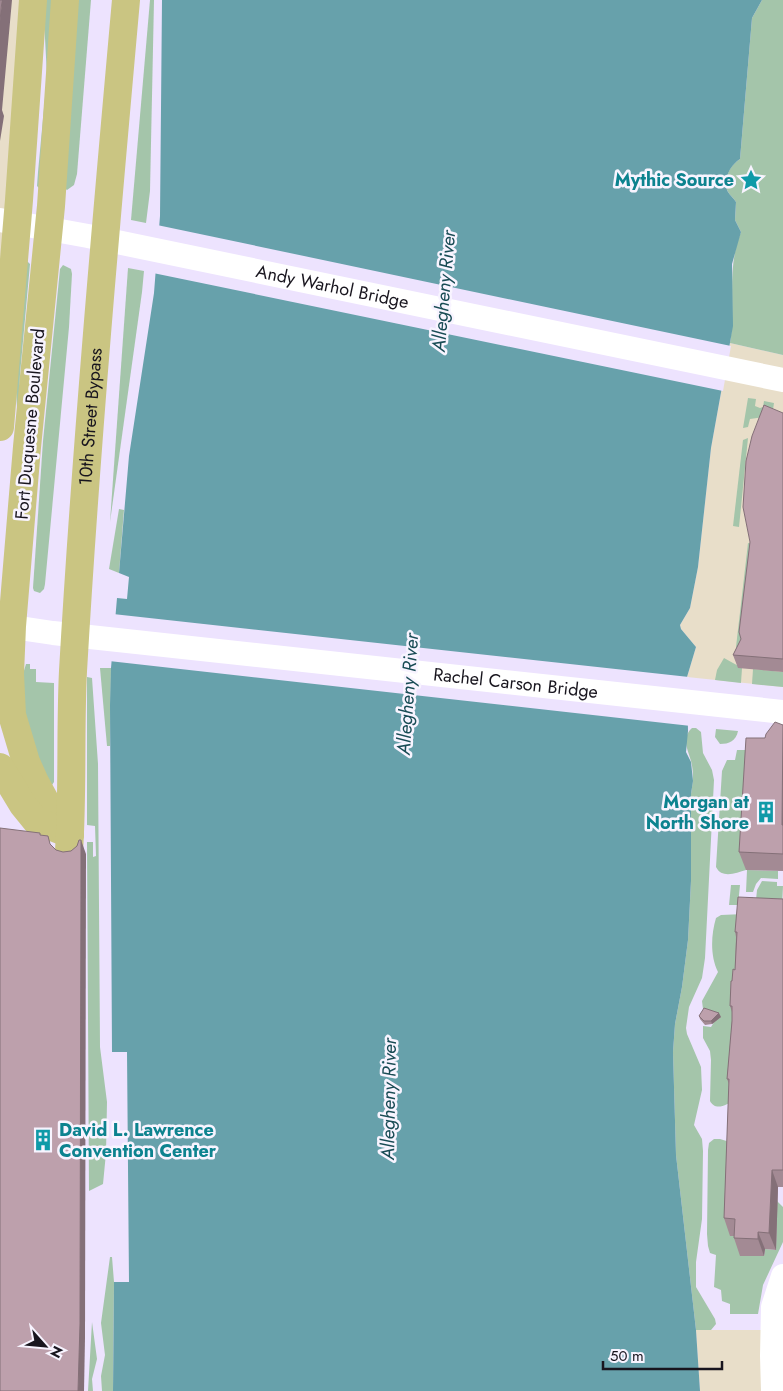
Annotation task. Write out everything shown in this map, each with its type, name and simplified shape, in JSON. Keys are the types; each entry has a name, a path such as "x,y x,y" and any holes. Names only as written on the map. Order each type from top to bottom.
{"main road":[{"name":"Fort Duquesne Boulevard","path":"0,427 9,221 33,0"},
{"name":"Fort Duquesne Boulevard","path":"65,0 49,228 27,447 6,626 12,715 15,729 35,782 70,842"},
{"name":"10th Street Bypass","path":"70,842 74,654 98,313 126,0"},
{"path":"0,767 19,799 36,821 70,842"}],"street":[{"name":"Andy Warhol Bridge","path":"9,221 783,380"},
{"name":"Rachel Carson Bridge","path":"6,626 53,633 777,711"},
{"path":"773,1391 773,1308 783,1276"}],"shaded area":[{"path":"0,0 38,0 0,339"},
{"path":"43,0 57,0 39,188 37,186 38,172 47,76"},
{"path":"78,0 91,0 77,174 74,185 67,190 63,187"},
{"path":"150,0 154,0 150,191 146,223 131,220"},
{"path":"762,0 783,0 783,355 730,343 734,259 741,232 735,220 736,202 728,192 726,183 730,169 740,159 752,18"},
{"path":"27,261 30,264 20,374 18,427 16,388"},
{"path":"63,265 71,269 72,274 69,327 45,584 44,589 40,593 34,591 33,588 43,441 60,269"},
{"path":"128,268 144,271 110,522"},
{"path":"730,343 783,355 783,687 687,677 696,647 681,629 680,625 690,608 698,567 711,448"},
{"path":"748,398 756,399 755,406 760,408 763,407 764,401 774,403 772,416 750,419 748,427 743,428"},
{"path":"748,438 739,527 733,526 743,440"},
{"path":"119,509 124,510 119,573 109,569"},
{"path":"748,543 752,544 746,652 736,647"},
{"path":"724,658 742,668 741,683 715,680 717,670"},
{"path":"26,664 30,664 30,669 36,669 36,682 54,683 54,782 52,785 50,785 25,725 23,674"},
{"path":"100,668 111,668 110,746 107,746"},
{"path":"753,669 783,672 783,687 752,684"},
{"path":"87,677 92,678 98,764 100,1047 107,1102 103,1184 89,1191 87,842 93,842 93,857 96,856 95,826 87,825"},
{"path":"692,728 696,728 701,732 703,753 712,770 714,780 705,958 702,978 689,1007 686,1028 701,1067 702,1090 694,1125 702,1139 703,1151 702,1219 696,1262 696,1287 715,1319 716,1324 711,1330 696,1330 676,1155 673,1052 675,1024 688,940 693,773 686,740"},
{"path":"716,729 738,731 732,741 720,744 715,737"},
{"path":"737,750 749,750 752,755 746,870 734,874 725,874 716,867 722,771 727,760 735,760"},
{"path":"747,870 778,871 778,879 761,878 753,892 746,892"},
{"path":"762,881 777,882 777,886 783,886 782,906 756,900 757,890"},
{"path":"731,885 740,885 738,905 729,905"},
{"path":"746,897 753,897 753,902 735,1100 718,1107 710,1101 710,1051 703,1038 703,1026 711,1027 716,1019 715,1012 703,1009 702,1001 718,972 715,966 712,945 716,918 721,915 744,914"},
{"path":"714,1139 733,1143 730,1235 741,1236 764,1256 765,1249 776,1250 777,1201 783,1207 783,1242 763,1285 758,1314 730,1314 730,1304 722,1301 721,1290 714,1287 716,1255 710,1253 707,1234 708,1150 709,1143"},
{"path":"110,1257 112,1257 114,1282 113,1391 102,1391 101,1376 105,1355 101,1323"},
{"path":"92,1322 97,1359 92,1379 93,1391 88,1391"},
{"path":"696,1330 772,1330 783,1391 700,1391"}],"water":[{"name":"Allegheny River","path":"162,0 762,0 752,18 740,159 730,169 726,183 728,192 736,202 735,220 741,232 732,264 733,326 711,448 698,567 690,608 680,625 681,629 696,647 687,677 688,731 686,752 691,762 693,781 691,794 691,881 688,940 675,1024 673,1052 676,1155 696,1330 700,1391 113,1391 114,1282 129,1282 127,1052 112,1052 111,668 117,598 127,599 129,577 119,573 129,456 154,293 160,216"}],"pier":[{"path":"157,225 731,346 723,391 153,273"},
{"path":"113,614 689,677 691,726 109,661"}],"building":[{"path":"0,0 2,0 0,21"},
{"path":"764,405 783,413 783,659 733,655 741,639 739,632 750,542 743,507 746,461 752,436"},
{"name":"Morgan at North Shore","path":"775,722 783,725 783,854 739,852 746,738 765,738"},
{"name":"David L. Lawrence Convention Center","path":"0,828 40,833 40,835 48,836 50,844 56,850 63,852 71,851 81,840 80,1324 78,1391 0,1391"},
{"path":"738,897 783,899 783,1170 772,1170 769,1233 758,1232 758,1239 734,1238 735,1219 724,1218 729,1079 727,1079 732,1021 732,1006 730,1006 731,981 733,969 735,970 737,932 735,932"},
{"path":"704,1008 719,1013 711,1021 704,1021 699,1016"}],"place":[{"name":"Mythic Source","path":"751,180"},
{"name":"Morgan at North Shore","path":"766,812"},
{"name":"David L. Lawrence Convention Center","path":"43,1140"}]}
